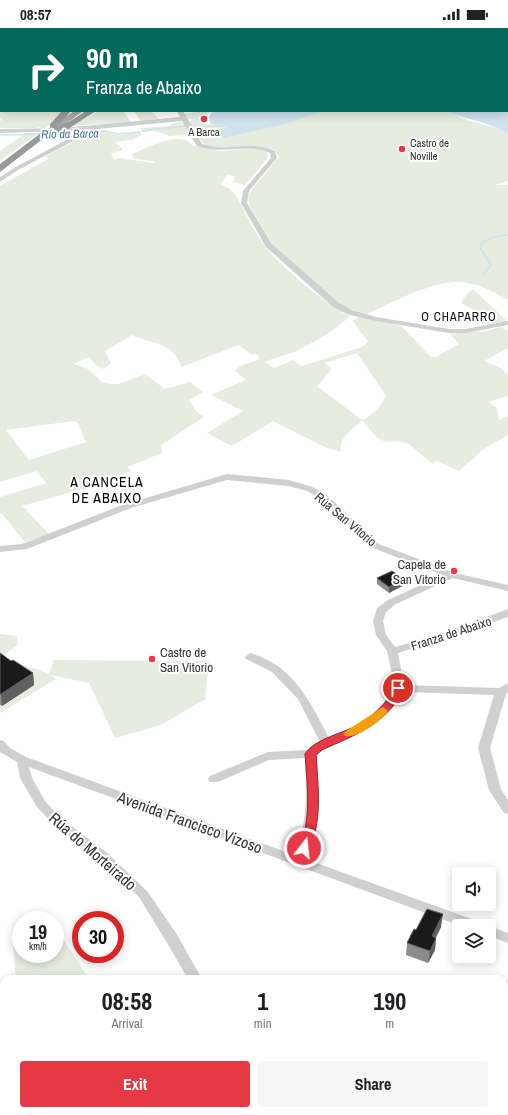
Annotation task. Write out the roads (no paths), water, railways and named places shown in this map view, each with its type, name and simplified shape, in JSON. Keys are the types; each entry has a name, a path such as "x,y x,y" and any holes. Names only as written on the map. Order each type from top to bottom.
{"highway":[{"path":"54,132 66,112"},
{"path":"0,169 54,132 90,112"}],"main road":[{"path":"54,132 78,112"}],"street":[{"path":"181,112 199,145 202,147 217,149 256,147 273,152 274,158 246,191 244,203 269,245 338,306 365,317 442,330 465,331 508,323"},
{"path":"0,131 54,132 184,118"},
{"path":"0,180 16,169 73,139 54,132"},
{"name":"Rúa San Vitorio","path":"0,550 24,547 128,506 227,477 289,483 310,489 324,497 376,546 452,575 508,588"},
{"name":"Franza de Abaixo","path":"398,688 399,684 392,651 381,635 378,622 381,610 392,602 452,575"},
{"name":"Franza de Abaixo","path":"392,651 450,634 504,615 508,612"},
{"path":"250,657 276,669 302,697 326,743"},
{"path":"214,779 268,756 311,754 318,747 363,727 378,716 398,692 398,688 504,690 484,748 495,790 508,810"},
{"name":"Avenida Francisco Vizoso","path":"0,744 6,751 22,760 456,919"},
{"path":"298,860 308,840 313,801 311,754"},
{"name":"Rúa do Morteirado","path":"22,760 26,778 41,804 58,822 102,855 143,894 194,975"},
{"path":"496,934 508,938"}],"water":[{"path":"212,112 321,112 285,124 223,138 219,133 228,125 211,124 209,117"},
{"path":"448,112 508,112 508,134 486,124"}],"waterway":[{"name":"Río da Barca","path":"191,126 222,126 228,124"},
{"name":"Río da Barca","path":"142,131 186,126"},
{"name":"Río da Barca","path":"60,133 104,131 118,134 140,132"},
{"name":"Río da Barca","path":"0,135 49,134"},
{"path":"484,274 491,265 481,249 482,243 494,237 508,235"}],"place":[{"name":"A Barca","path":"204,119"},
{"name":"Castro de Noville","path":"402,149"},
{"name":"Capela de San Vitorio","path":"454,571"},
{"name":"Castro de San Vitorio","path":"152,659"}],"district":[{"name":"O CHAPARRO","path":"459,317"},
{"name":"A CANCELA DE ABAIXO","path":"107,490"}]}
